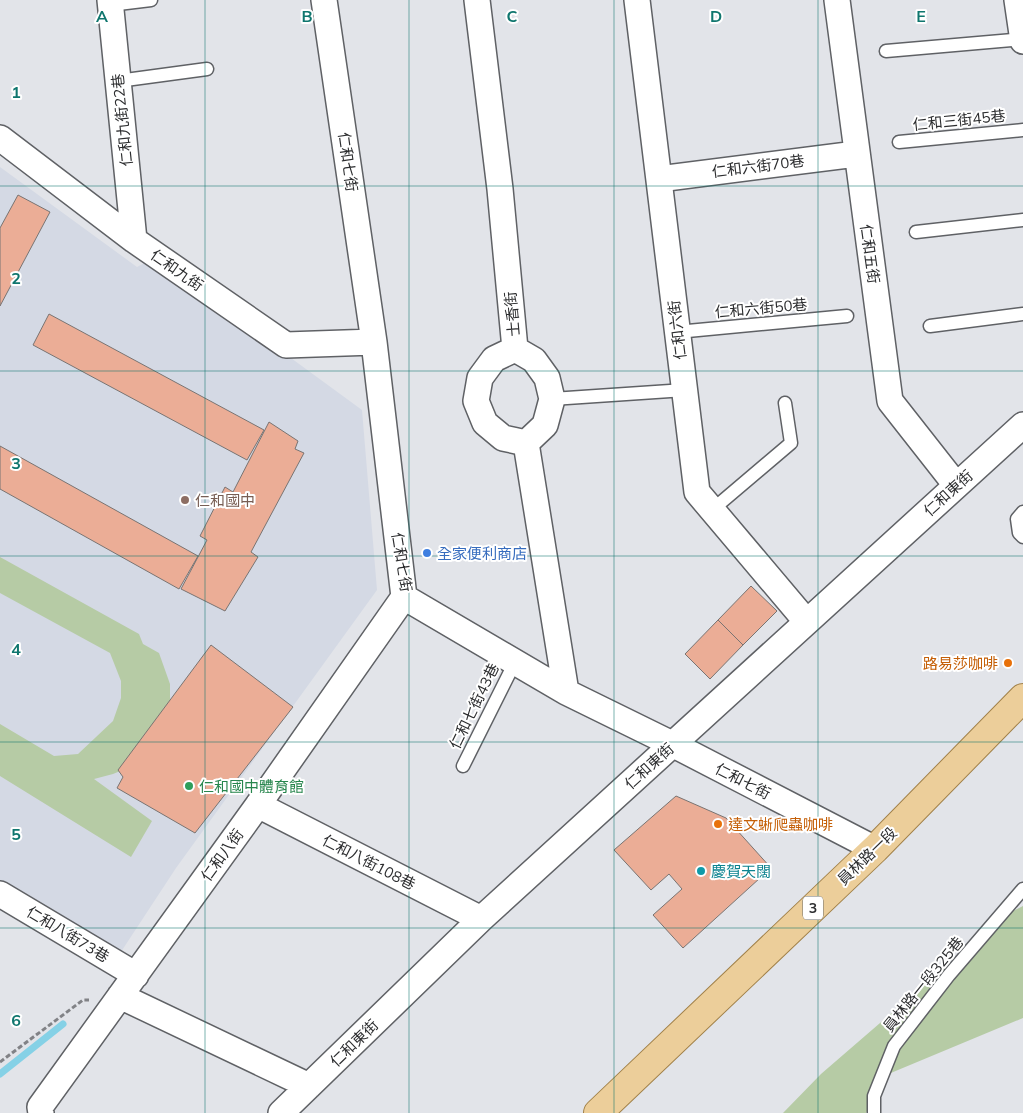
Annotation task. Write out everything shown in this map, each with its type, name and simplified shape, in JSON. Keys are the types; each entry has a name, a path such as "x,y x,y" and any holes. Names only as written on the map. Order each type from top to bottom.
{"main road":[{"name":"員林路一段","path":"598,1113 875,849 1023,698"}],"street":[{"name":"仁和七街","path":"324,0 374,342 404,597 566,692 672,744 875,849"},
{"name":"士香街","path":"477,0 500,189 515,349 534,360 547,378 552,399"},
{"name":"仁和六街","path":"637,0 697,492 806,621"},
{"name":"仁和五街","path":"837,0 890,401 956,485"},
{"path":"1017,0 1023,40"},
{"name":"仁和九街22巷","path":"110,2 134,240"},
{"name":"仁和九街","path":"0,138 134,240 286,345 374,342"},
{"name":"仁和六街70巷","path":"659,179 856,154"},
{"path":"515,349 494,359 480,378 476,401 485,423 503,438 526,443"},
{"path":"526,443 545,425 552,399"},
{"name":"仁和東街","path":"281,1113 481,919 1023,425"},
{"path":"526,443 566,692"},
{"name":"仁和八街","path":"41,1113 40,1107 258,805 404,597"},
{"name":"仁和八街108巷","path":"258,805 481,919"},
{"name":"仁和八街73巷","path":"0,894 136,974"},
{"path":"120,996 309,1086"}],"lane":[{"path":"110,2 151,0"},
{"path":"886,51 1023,40"},
{"path":"118,81 207,69"},
{"name":"仁和三街45巷","path":"899,142 1023,130"},
{"path":"916,232 1023,220"},
{"path":"930,326 1023,314"},
{"name":"仁和六街50巷","path":"677,332 847,316"},
{"path":"552,399 685,390"},
{"path":"712,510 791,443 785,403"},
{"path":"1023,512 1017,519 1019,533 1023,537"},
{"name":"仁和七街43巷","path":"463,766 515,662"},
{"name":"員林路一段325巷","path":"874,1113 874,1096 894,1046 949,975 1023,889"}],"path":[{"path":"0,1062 83,1000 120,996"}],"shaded area":[{"name":"仁和國中","path":"0,167 137,267 154,258 362,410 377,590 176,868 115,961 0,891"}],"green space":[{"path":"0,557 139,634 143,644 159,653 170,684 170,712 140,763 113,774 94,779 152,821 131,857 0,776 0,724 54,756 78,754 113,721 121,698 121,681 110,653 0,593"},
{"path":"1023,906 1023,1018 886,1075 866,1113 783,1113 821,1074 1005,915"}],"building":[{"path":"18,195 50,212 0,306 0,228"},
{"path":"49,314 264,430 247,460 33,345"},
{"path":"269,422 298,441 295,449 304,453 251,552 258,557 225,611 181,589 207,540 200,536 225,487 233,492"},
{"path":"0,446 198,556 179,589 0,489"},
{"path":"751,586 777,611 743,645 718,620"},
{"path":"718,620 743,645 710,679 685,654"},
{"path":"211,645 293,707 195,833 117,788 123,777 118,770"},
{"name":"慶賀天闊","path":"676,796 726,818 771,868 683,948 653,915 682,889 669,874 651,890 614,850"}],"waterway":[{"path":"0,1074 63,1024"}],"place":[{"name":"仁和國中","path":"185,500"},
{"name":"全家便利商店","path":"427,553"},
{"name":"路易莎咖啡","path":"1008,663"},
{"name":"仁和國中體育館","path":"189,786"},
{"name":"達文蜥爬蟲咖啡","path":"718,824"},
{"name":"慶賀天闊","path":"701,871"}]}
